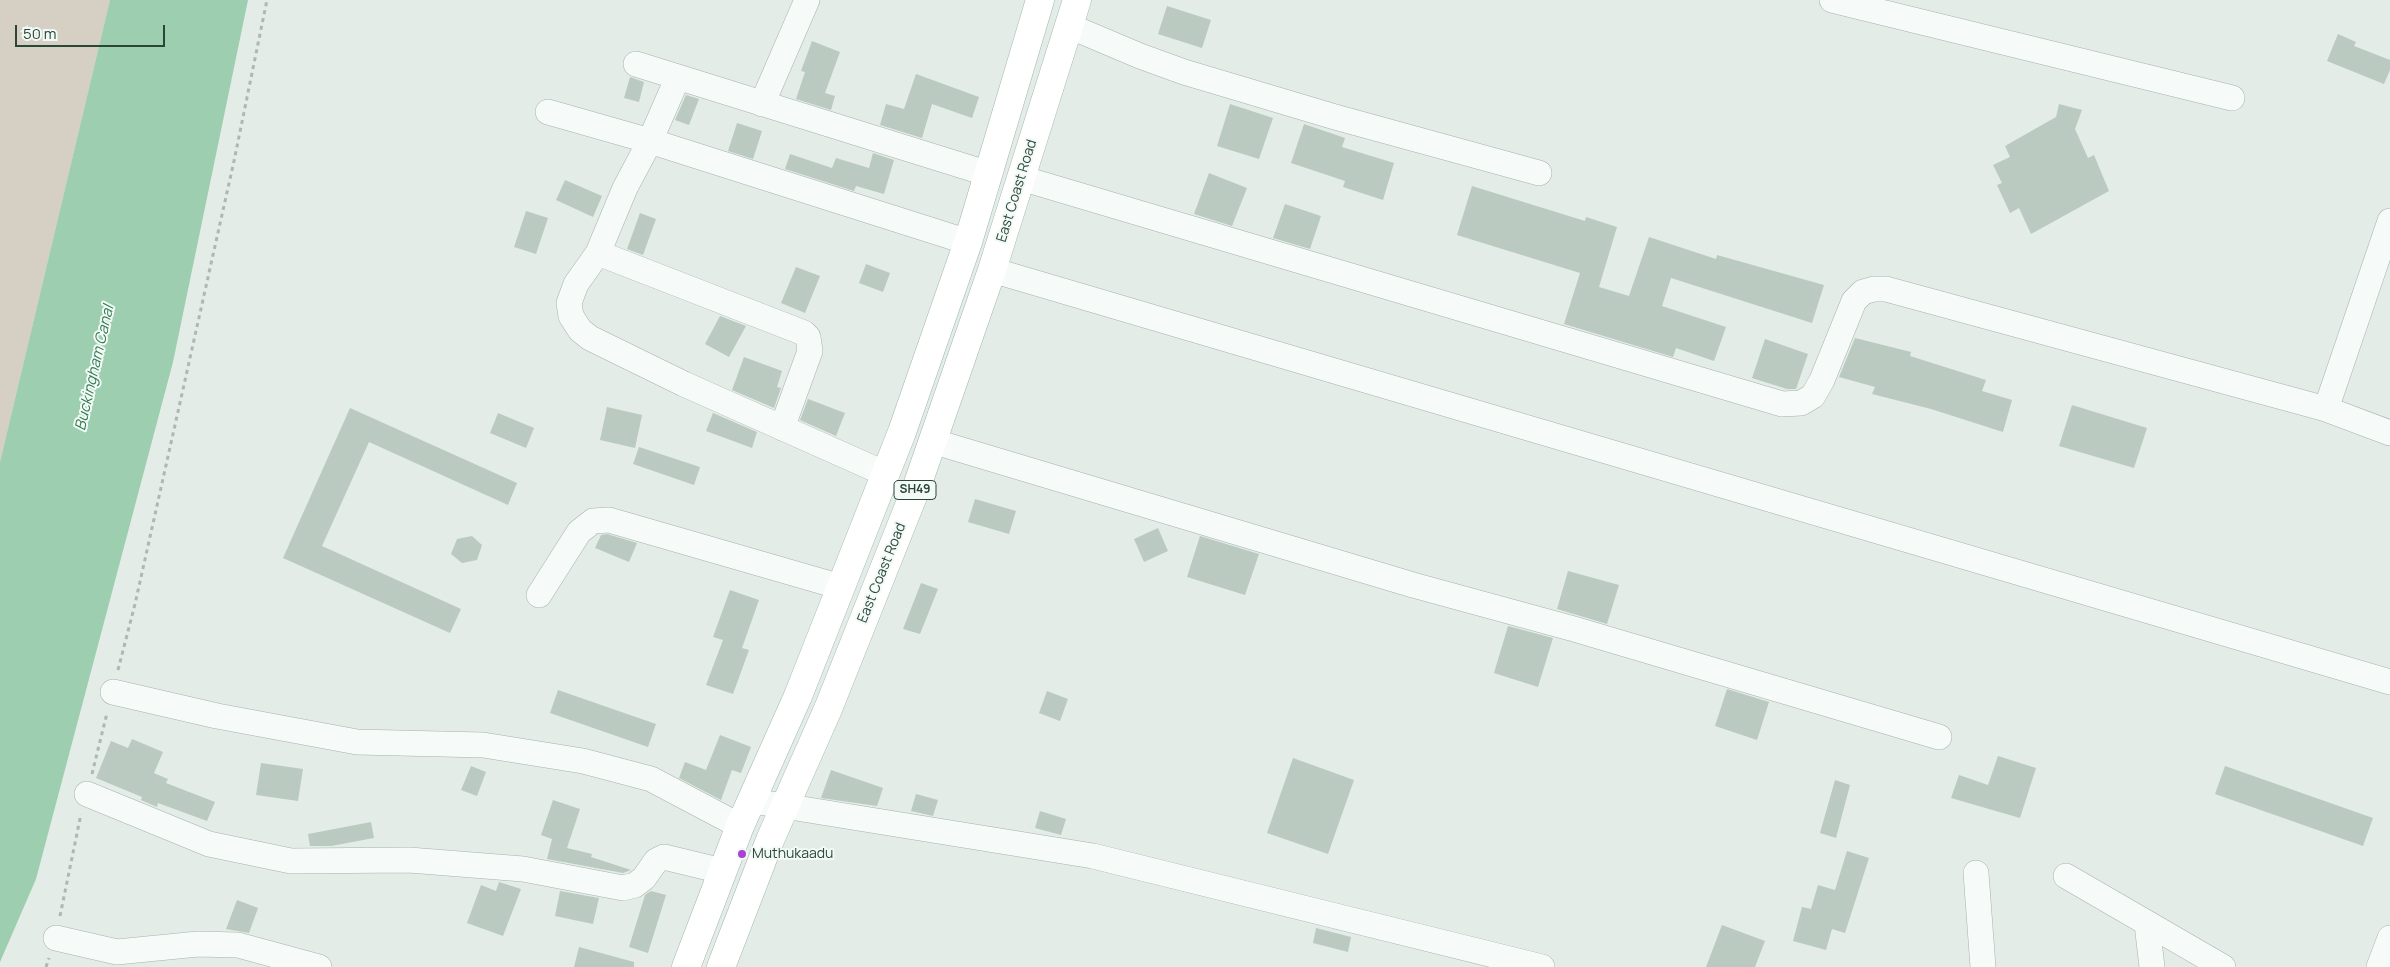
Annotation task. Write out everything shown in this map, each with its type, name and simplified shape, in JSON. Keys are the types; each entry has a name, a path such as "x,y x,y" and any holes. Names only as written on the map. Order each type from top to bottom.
{"main road":[{"name":"SH49","path":"686,967 740,826 798,696 886,474 968,242 1040,0"},
{"name":"East Coast Road","path":"721,967 770,840 828,709 917,486 992,270 1077,0"}],"street":[{"path":"762,104 807,0"},
{"path":"1832,0 2232,98"},
{"path":"1069,26 1184,72 1335,117 1539,173"},
{"path":"636,64 989,174"},
{"path":"678,78 650,141 625,188 598,253 576,284 570,303 571,316 580,330 684,384 886,474"},
{"path":"548,112 650,141 968,242"},
{"path":"1021,178 1782,404 1801,403 1813,396 1822,380 1854,301 1864,292 1874,289 1886,290 2326,409 2390,433"},
{"path":"2326,409 2390,221"},
{"path":"598,253 804,333 808,337 810,351 782,428"},
{"path":"992,270 2390,682"},
{"path":"932,441 1413,585 1574,629 1939,737"},
{"path":"539,595 579,532 593,522 609,520 841,587"},
{"path":"113,692 217,716 357,742 482,746 583,761 651,779 740,826"},
{"path":"87,794 208,844 290,861 409,860 523,869 623,888 635,885 644,878 656,861 664,857 722,871"},
{"path":"753,800 1093,856 1499,962 1542,967"},
{"path":"1976,873 1983,967"},
{"path":"2066,876 2223,967"},
{"path":"2147,924 2152,967"},
{"path":"56,938 117,952 198,944 238,945 319,967"},
{"path":"2379,967 2390,938"}],"path":[{"path":"46,967 56,938 76,836 136,604 234,161 267,0"}],"shaded area":[{"path":"0,0 110,0 0,462"}],"water":[{"name":"Buckingham Canal","path":"110,0 248,0 173,362 36,879 0,962 0,462"}],"building":[{"path":"1167,6 1211,20 1202,48 1158,34"},
{"path":"2338,34 2356,42 2354,46 2390,60 2390,70 2384,84 2327,61"},
{"path":"812,41 840,52 825,93 835,96 831,110 796,99 805,72 801,71"},
{"path":"916,74 979,97 972,118 932,104 922,138 880,125 886,104 904,109"},
{"path":"630,77 644,82 639,102 624,98"},
{"path":"686,95 699,99 689,125 675,120"},
{"path":"1230,104 1273,118 1259,159 1217,146"},
{"path":"2059,104 2082,110 2075,129 2088,158 2094,155 2109,191 2031,234 2019,208 2010,213 1997,185 2002,183 1993,165 2010,157 2005,146 2056,117"},
{"path":"737,123 762,131 753,159 728,151"},
{"path":"1304,124 1345,138 1342,147 1394,163 1383,200 1343,187 1345,181 1291,163"},
{"path":"873,153 894,160 884,194 856,186 854,191 785,169 790,154 832,168 836,158 869,168"},
{"path":"1209,173 1247,188 1232,226 1194,214"},
{"path":"565,180 602,196 593,217 556,200"},
{"path":"1472,186 1585,221 1586,217 1617,227 1599,287 1629,296 1649,237 1716,259 1717,255 1824,285 1812,323 1671,278 1662,306 1726,327 1714,361 1676,348 1673,357 1564,324 1580,273 1457,235"},
{"path":"1285,204 1321,216 1310,249 1273,238"},
{"path":"526,211 548,218 536,254 514,247"},
{"path":"640,213 656,219 643,255 627,249"},
{"path":"866,264 890,273 883,292 859,283"},
{"path":"796,267 820,276 805,313 781,303"},
{"path":"720,316 746,326 729,357 705,344"},
{"path":"1855,338 1911,352 1910,356 1986,380 1982,391 2012,400 2003,432 1931,409 1872,394 1875,387 1839,377"},
{"path":"1765,339 1808,354 1796,389 1787,389 1752,378"},
{"path":"744,357 782,371 777,387 781,388 774,408 732,390"},
{"path":"808,399 845,413 836,436 800,420"},
{"path":"2072,405 2147,428 2134,468 2059,446"},
{"path":"607,407 642,415 635,448 600,440"},
{"path":"350,408 517,483 508,505 369,442 322,546 461,609 450,633 283,558"},
{"path":"498,413 534,428 526,448 490,433"},
{"path":"713,413 757,432 752,448 706,431"},
{"path":"639,447 700,467 694,485 633,464"},
{"path":"975,499 1016,511 1009,534 968,522"},
{"path":"1158,528 1168,551 1144,562 1134,539"},
{"path":"607,534 637,543 629,562 595,548 601,535"},
{"path":"472,536 482,545 477,560 462,563 451,554 457,539"},
{"path":"1200,536 1259,554 1245,595 1187,577"},
{"path":"1568,571 1619,585 1607,624 1557,609"},
{"path":"921,583 938,589 920,634 903,629"},
{"path":"730,590 759,600 742,648 749,650 733,694 706,685 723,640 713,637"},
{"path":"1508,626 1553,638 1538,687 1494,673"},
{"path":"1727,689 1769,702 1757,740 1715,726"},
{"path":"558,690 656,724 648,747 550,713"},
{"path":"1047,691 1068,699 1060,721 1039,713"},
{"path":"720,735 751,747 741,773 732,770 721,800 679,778 685,762 706,770"},
{"path":"132,739 163,752 154,773 168,779 166,783 215,802 207,821 158,803 157,807 141,800 142,797 96,778 111,741 128,748"},
{"path":"1998,756 2036,768 2020,818 1951,798 1959,775 1988,785"},
{"path":"1293,758 1354,780 1328,854 1267,833"},
{"path":"261,763 303,769 298,801 256,795"},
{"path":"471,766 486,772 477,796 461,790"},
{"path":"2225,766 2373,818 2363,846 2215,794"},
{"path":"831,770 883,788 877,806 821,798"},
{"path":"1835,780 1850,785 1836,838 1820,833"},
{"path":"916,794 938,800 933,816 911,811"},
{"path":"553,800 580,809 567,848 592,854 591,857 631,870 623,873 547,859 552,839 541,835"},
{"path":"1040,811 1066,819 1061,835 1035,828"},
{"path":"371,822 374,838 331,846 310,846 308,834"},
{"path":"1847,851 1869,858 1845,933 1832,929 1826,950 1793,941 1802,907 1811,909 1818,885 1835,890"},
{"path":"499,882 521,889 503,936 467,923 481,885 496,891"},
{"path":"560,891 599,898 593,924 555,916"},
{"path":"651,891 666,895 648,953 629,947 645,895"},
{"path":"237,900 258,908 249,933 226,929"},
{"path":"1722,925 1765,941 1755,967 1706,967"},
{"path":"1316,928 1351,937 1348,952 1313,943"},
{"path":"579,947 634,962 634,967 574,967"}],"place":[{"name":"Muthukaadu","path":"742,854"}]}
